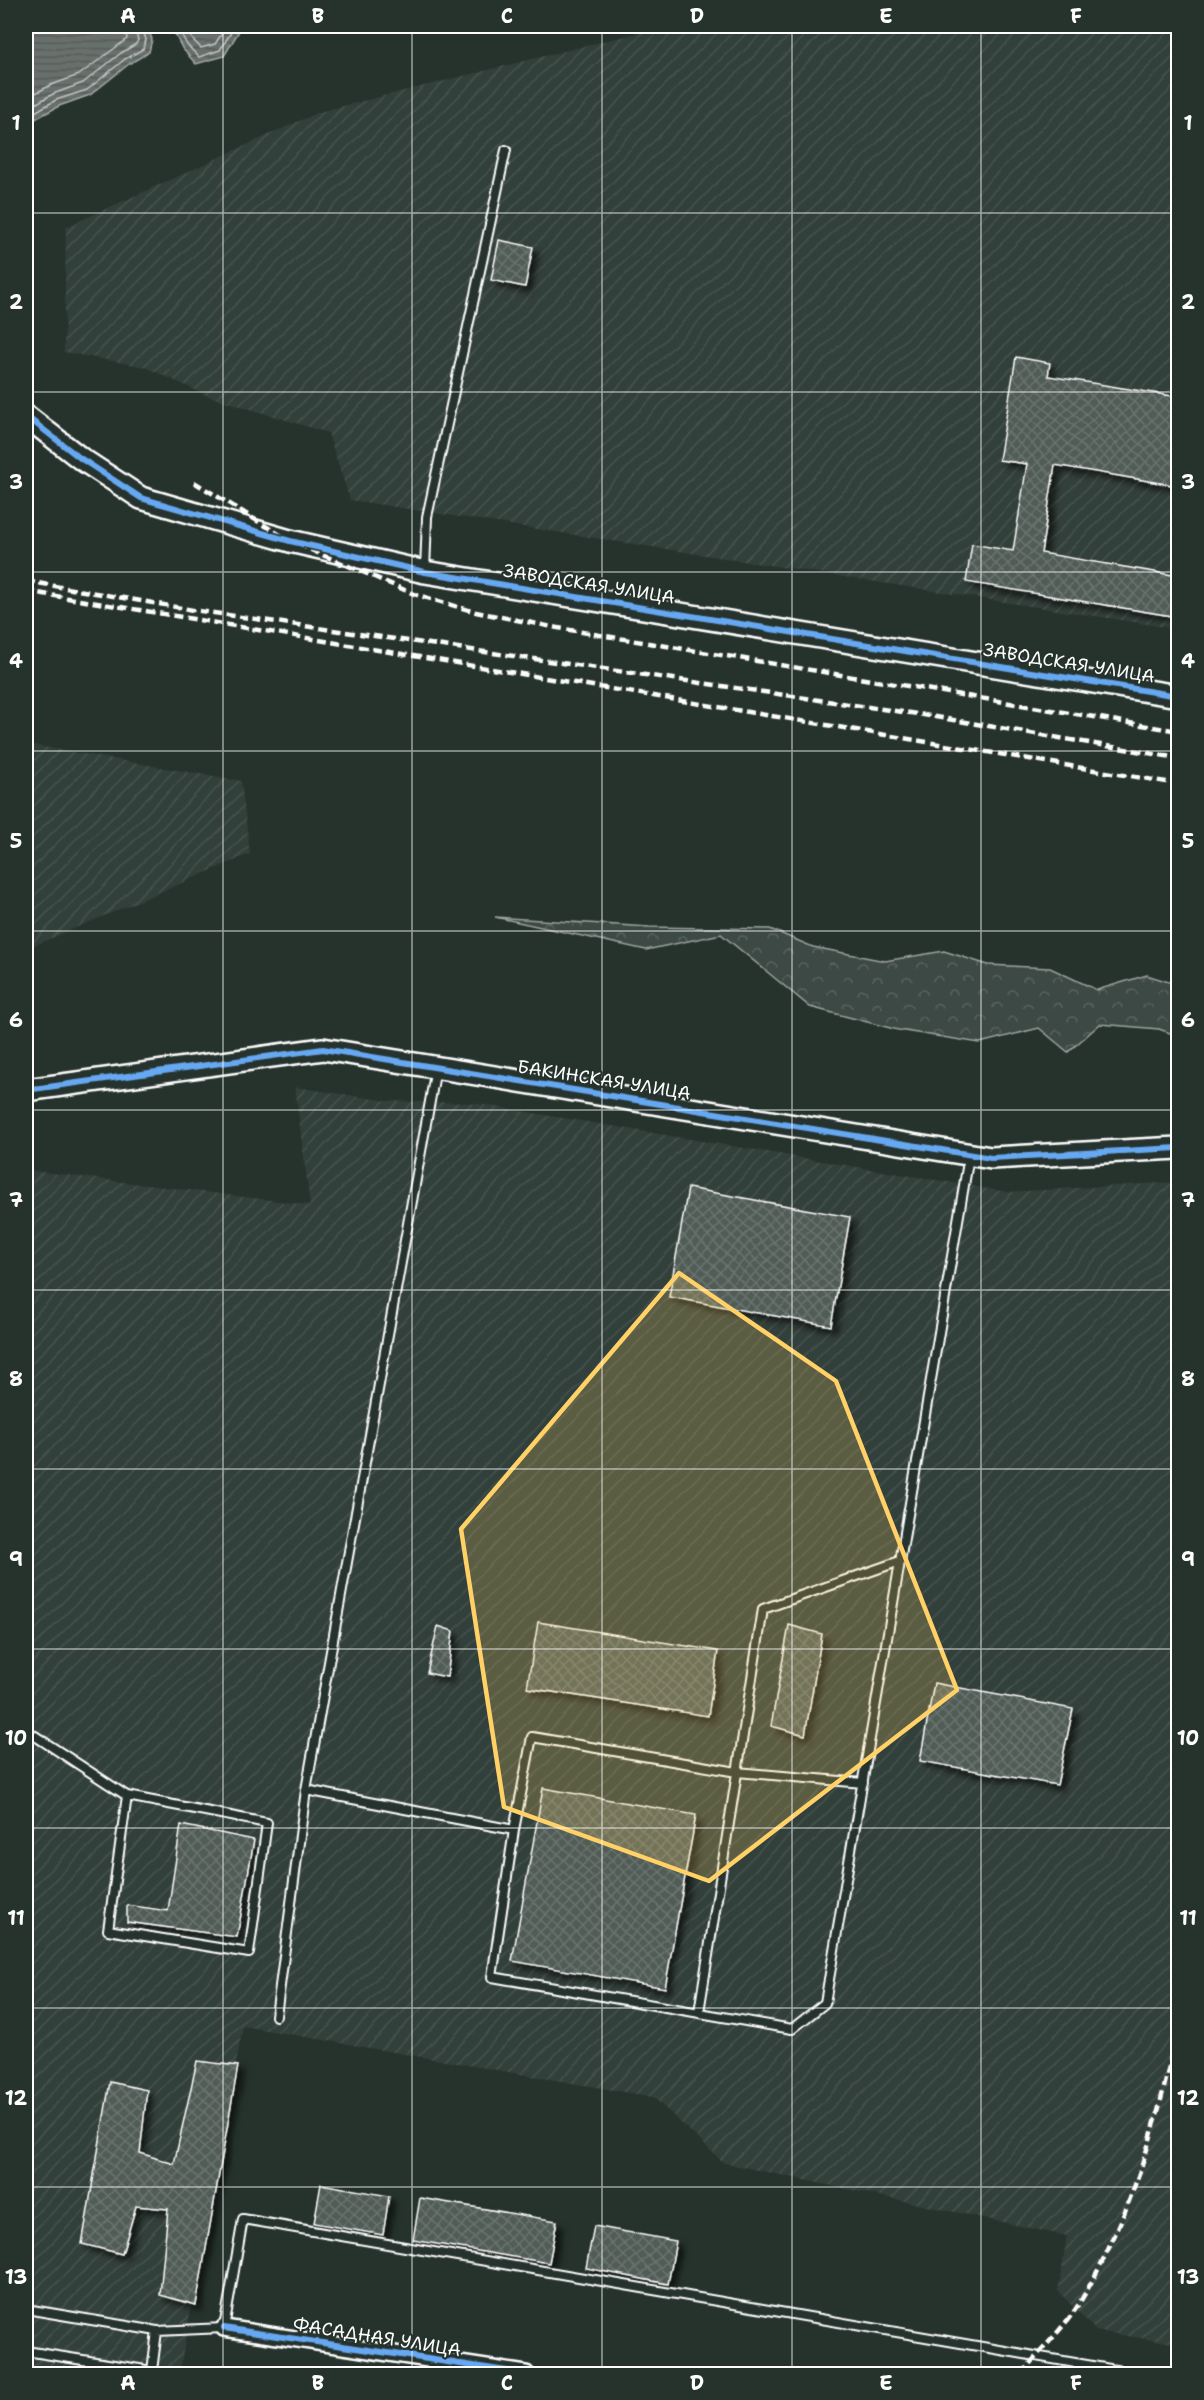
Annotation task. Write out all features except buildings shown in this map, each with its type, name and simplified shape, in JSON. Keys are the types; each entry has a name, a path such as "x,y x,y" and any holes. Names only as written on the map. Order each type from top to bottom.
{"street":[{"name":"ЗАВОДСКАЯ УЛИЦА","path":"26,416 80,458 141,498 280,538 425,572 1179,696"},
{"name":"БАКИНСКАЯ УЛИЦА","path":"26,1090 323,1049 990,1158 1179,1148"},
{"name":"ФАСАДНАЯ УЛИЦА","path":"224,2328 526,2374"}],"lane":[{"path":"425,572 427,517 506,150"},
{"path":"276,2016 306,1790 436,1068"},
{"path":"863,1784 737,1772 532,1737 514,1830 492,1977 792,2029 825,2003 863,1784 969,1154"},
{"path":"699,2012 763,1609 900,1562"},
{"path":"26,1730 127,1796 267,1824 249,1953 108,1930 127,1796"},
{"path":"306,1790 514,1830"},
{"path":"26,2309 156,2331 224,2328 243,2219 1139,2374"},
{"path":"26,2351 152,2371 156,2331"}],"highlighted area":[{"path":"679,1273 836,1381 957,1690 709,1881 504,1807 461,1529"}],"shaded area":[{"path":"665,26 1178,26 1178,629 350,500 328,433 208,396 145,367 64,352 66,227 319,112"},
{"path":"26,744 241,781 250,854 26,949"},
{"path":"295,1087 388,1101 473,1103 1008,1192 1178,1182 1178,2344 1096,2331 1058,2291 1067,2236 724,2163 653,2097 243,2026 179,2374 26,2374 26,1170 310,1205"}],"green space":[{"path":"495,917 649,927 770,929 813,947 885,961 944,951 988,965 1050,968 1097,990 1147,975 1178,985 1178,1036 1159,1029 1100,1024 1068,1052 1039,1028 980,1043 898,1030 810,1007 721,934 646,950"}],"water":[{"path":"26,26 147,26 152,39 149,52 129,64 90,95 59,106 26,124"},
{"path":"171,26 242,26 224,56 196,64 182,48"}],"railway":[{"path":"194,482 290,541 414,594 476,612 558,628 1178,731"},
{"path":"26,581 193,610 924,715 1178,758"},
{"path":"26,591 1178,784"},
{"path":"1021,2374 1071,2316 1096,2274 1112,2240 1152,2134 1178,2023"}],"cycle path":[{"path":"26,416 80,458 141,498 290,541 425,572 1178,696"},
{"path":"26,1090 323,1049 991,1158 1178,1148"},
{"path":"224,2328 526,2374"}]}
